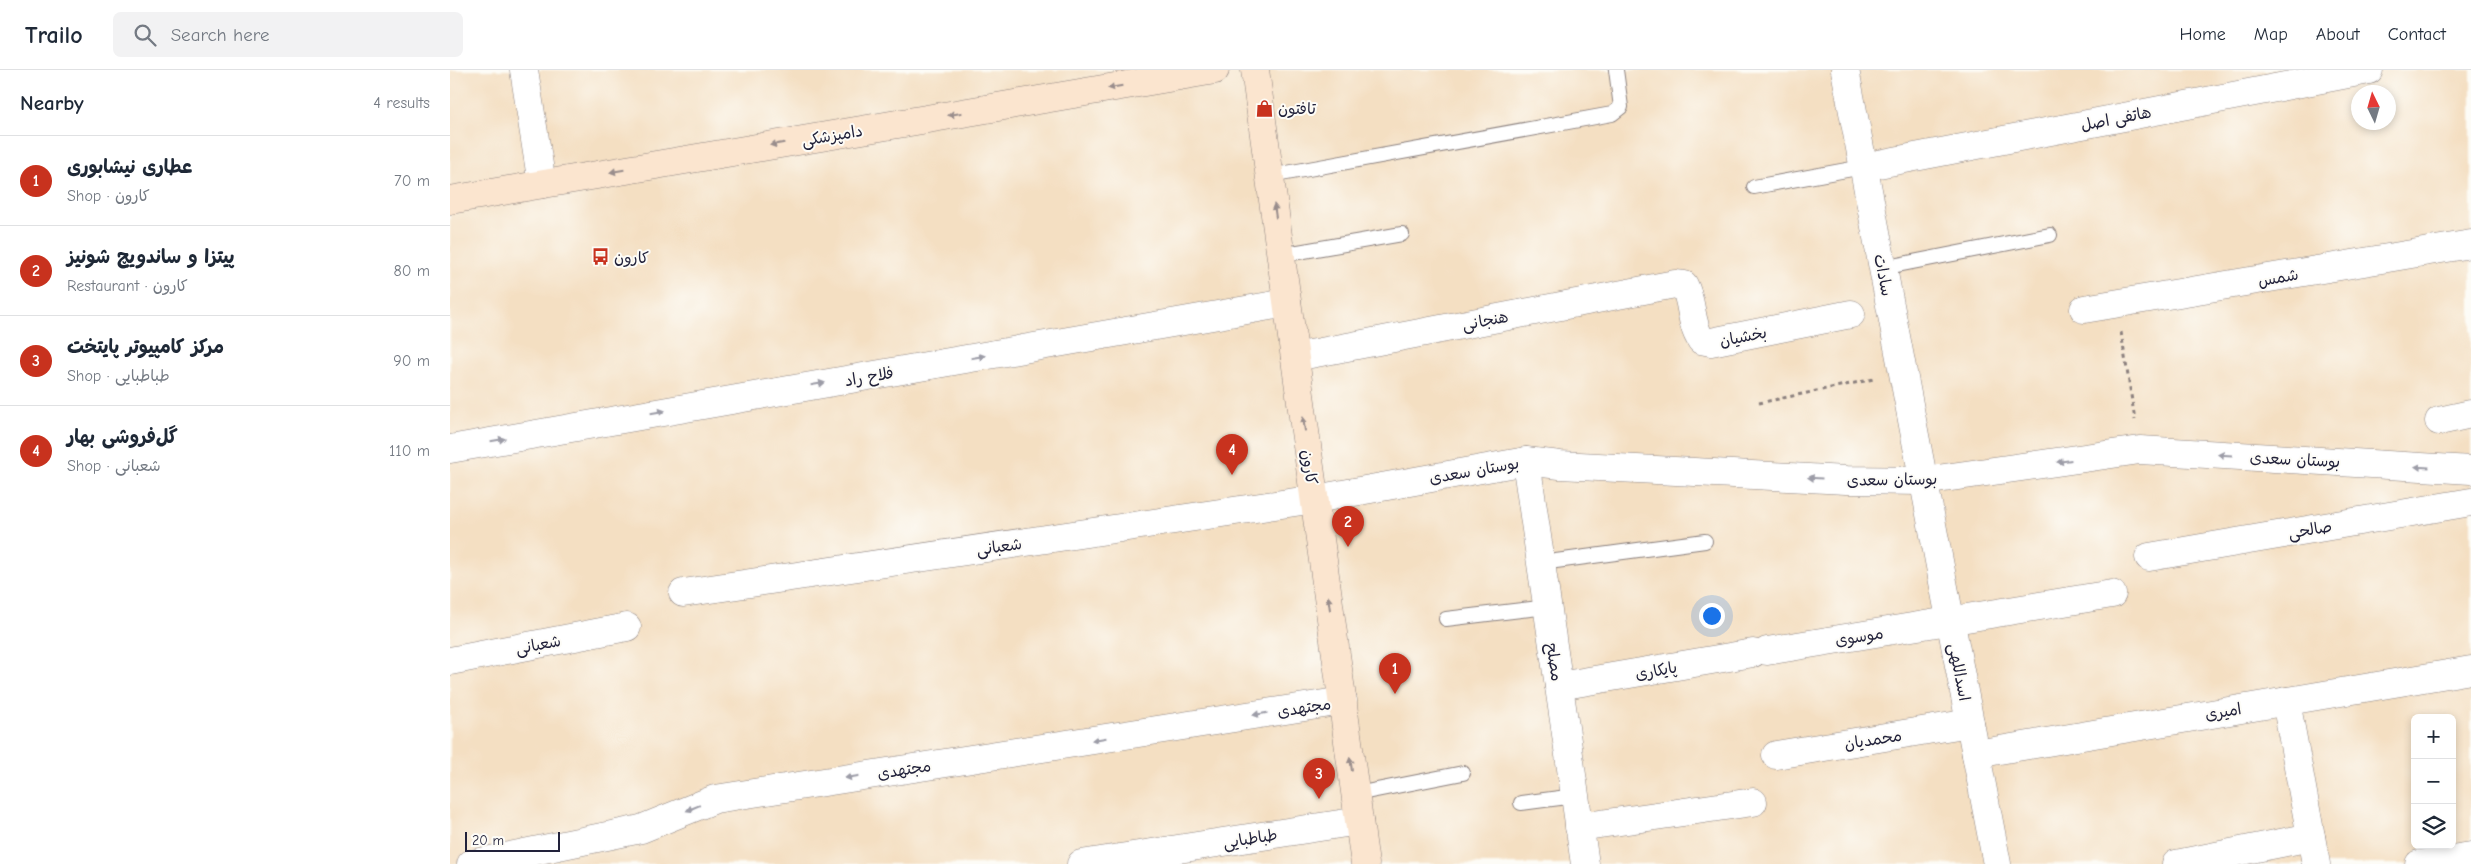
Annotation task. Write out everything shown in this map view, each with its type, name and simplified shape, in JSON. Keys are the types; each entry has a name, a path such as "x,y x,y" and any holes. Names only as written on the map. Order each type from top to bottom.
{"main road":[{"name":"دامپزشکی","path":"450,200 1215,70"},
{"name":"کارون","path":"1255,70 1365,864"}],"street":[{"path":"524,70 542,184"},
{"name":"سادات","path":"1845,70 1924,481"},
{"name":"هاتفی اصل","path":"1863,167 2369,70"},
{"name":"شمس","path":"2084,310 2471,244"},
{"name":"بخشیان","path":"1675,284 1684,285 1689,294 1697,333 1701,340 1711,342 1851,314"},
{"name":"هنجانی","path":"1295,357 1675,284"},
{"name":"فلاح راد","path":"450,449 1287,303"},
{"path":"2438,421 2471,414"},
{"name":"بوستان سعدی","path":"1315,499 1526,461 1570,466 1846,480 1924,481 2140,450 2471,470"},
{"name":"مصلح","path":"1526,461 1585,864"},
{"name":"اسداللهی","path":"1924,481 1997,864"},
{"name":"شعبانی","path":"682,593 1315,499"},
{"name":"صالحی","path":"2149,556 2471,502"},
{"name":"موسوی","path":"1760,652 2112,594"},
{"name":"شعبانی","path":"450,661 627,628"},
{"name":"پایکاری","path":"1559,686 1760,652"},
{"name":"امیری","path":"1976,754 2471,670"},
{"path":"2286,701 2316,864"},
{"name":"مجتهدی","path":"471,864 641,829 715,799 1343,702"},
{"name":"محمدیان","path":"1776,755 1970,723"},
{"path":"1579,827 1753,802"},
{"name":"طباطبایی","path":"1081,864 1359,821"},
{"path":"2176,864 2311,837"},
{"path":"2419,864 2471,856"}],"lane":[{"path":"1270,176 1612,114 1621,107 1616,70"},
{"path":"1754,188 1863,167"},
{"path":"1281,255 1402,234"},
{"path":"1882,268 2050,235"},
{"path":"1541,563 1705,541"},
{"path":"1446,619 1547,606"},
{"path":"1356,794 1463,773"},
{"path":"1521,803 1575,796"}],"path":[{"path":"2117,304 2140,450"},
{"path":"1759,403 1903,373"}],"place":[{"name":"تافتون","path":"1264,108"},
{"name":"کارون","path":"600,257"},
{"name":"گل‌فروشی بهار","path":"1232,475"},
{"name":"پیتزا و ساندویچ شونیز","path":"1348,547"},
{"name":"عطاری نیشابوری","path":"1395,694"},
{"name":"مرکز کامپیوتر پایتخت","path":"1319,799"}]}
